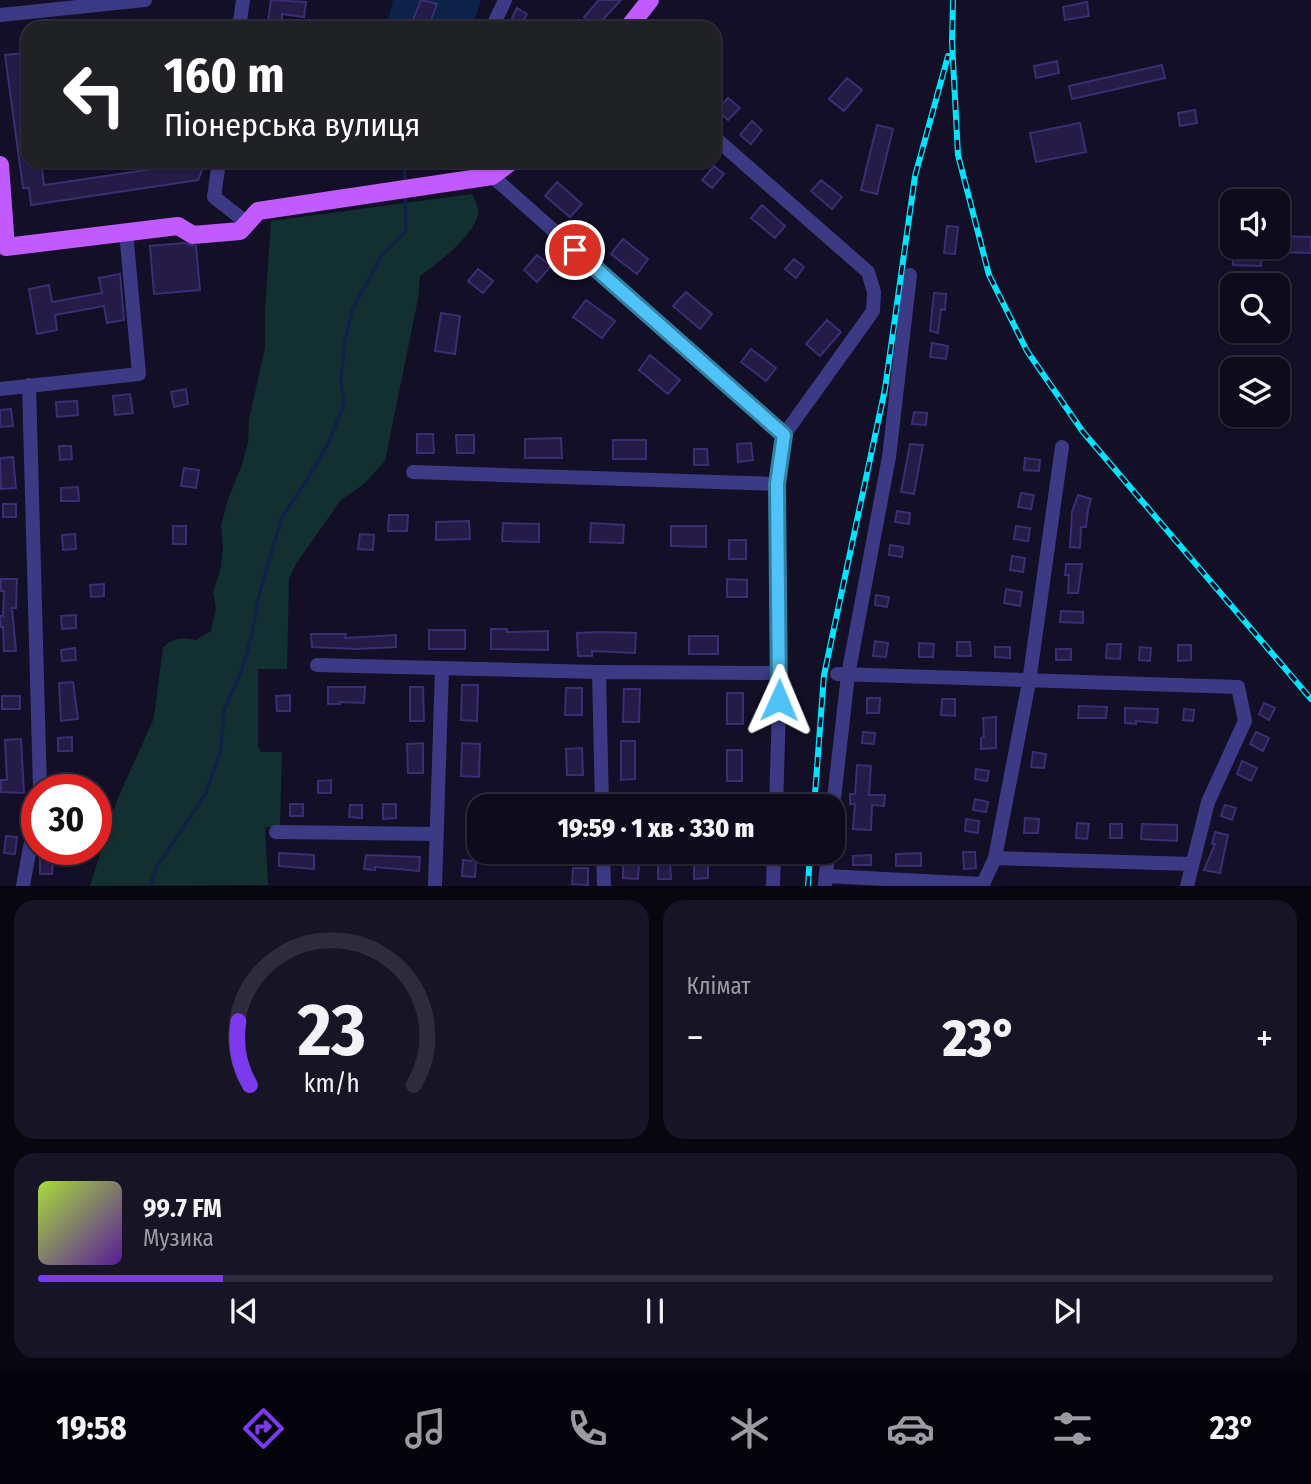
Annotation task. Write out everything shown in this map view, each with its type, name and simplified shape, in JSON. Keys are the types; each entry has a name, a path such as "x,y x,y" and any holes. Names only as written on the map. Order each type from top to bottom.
{"main road":[{"path":"634,21 650,0"},
{"path":"0,165 3,248 178,226 193,235 240,231 252,217 492,176 501,168"}],"street":[{"path":"0,15 145,0"},
{"path":"240,21 243,0"},
{"path":"495,21 505,0"},
{"path":"721,143 868,272 874,292 873,311 784,435 777,484 780,673 776,794"},
{"path":"218,168 214,197 252,217"},
{"path":"492,176 784,435"},
{"path":"0,389 139,374 126,232"},
{"path":"834,794 842,675 889,457 910,275"},
{"path":"29,385 40,774"},
{"path":"825,881 982,885 995,858 1029,682 1062,447"},
{"path":"413,472 777,484"},
{"path":"317,665 599,672 780,673"},
{"path":"435,886 442,669"},
{"path":"599,672 602,794"},
{"path":"842,675 1238,687 1245,721 1208,802 1187,886"},
{"path":"276,832 436,834"},
{"path":"995,858 1192,864"},
{"path":"603,864 604,886"},
{"path":"774,886 775,864"},
{"path":"23,886 27,865"}],"green space":[{"path":"472,194 478,210 477,219 465,237 420,276 418,299 385,461 365,483 340,501 296,564 289,579 287,669 258,669 258,746 261,752 282,752 280,828 265,827 268,885 90,886 97,865 112,865 112,816 154,718 163,647 178,639 196,640 211,631 216,609 213,592 221,568 223,547 221,526 248,443 249,419 265,348 271,221"}],"water":[{"path":"393,0 481,0 474,21 388,21"}],"building":[{"path":"271,0 306,2 304,17 282,14 282,21 268,21"},
{"path":"421,0 437,4 431,21 413,21"},
{"path":"599,0 621,0 602,21 588,21 584,17"},
{"path":"1087,2 1089,16 1065,20 1063,7"},
{"path":"517,8 527,14 523,21 512,18"},
{"path":"21,53 21,168 42,168 44,185 160,168 203,168 198,180 31,205 29,188 23,188 5,55"},
{"path":"1057,61 1059,73 1036,78 1034,66"},
{"path":"1162,65 1165,78 1072,99 1069,86"},
{"path":"847,78 862,90 844,111 829,99"},
{"path":"728,98 740,108 728,120 721,114 721,106"},
{"path":"1195,110 1197,123 1180,126 1178,113"},
{"path":"752,121 762,130 751,144 740,135"},
{"path":"1080,123 1086,152 1036,162 1030,133"},
{"path":"877,125 893,129 877,194 861,190"},
{"path":"712,168 724,174 712,188 702,180"},
{"path":"821,180 842,197 832,209 811,191"},
{"path":"557,182 582,204 570,217 545,196"},
{"path":"762,205 785,226 775,238 751,218"},
{"path":"947,226 958,227 955,254 944,253"},
{"path":"1290,236 1311,237 1311,253 1290,252"},
{"path":"623,239 648,259 637,274 611,254"},
{"path":"184,243 196,246 200,290 154,294 150,246"},
{"path":"537,255 551,266 537,282 524,270"},
{"path":"794,259 804,267 796,278 785,269"},
{"path":"1233,259 1261,259 1261,266 1233,265"},
{"path":"478,269 493,281 483,293 468,281"},
{"path":"120,274 124,320 107,323 104,306 55,315 57,330 37,334 29,289 49,285 52,302 102,293 99,278"},
{"path":"686,292 712,314 700,329 673,306"},
{"path":"934,293 946,294 945,310 941,309 938,333 930,331"},
{"path":"586,300 615,321 602,338 573,317"},
{"path":"441,313 460,316 455,354 435,351"},
{"path":"827,320 841,332 820,356 806,344"},
{"path":"932,343 948,346 946,359 930,357"},
{"path":"751,349 776,368 766,381 741,362"},
{"path":"650,355 680,380 668,394 639,370"},
{"path":"186,389 188,404 174,407 171,392"},
{"path":"130,394 133,413 115,415 113,396"},
{"path":"77,401 78,415 57,417 56,402"},
{"path":"11,409 13,426 0,427 0,410"},
{"path":"914,412 927,413 926,425 912,424"},
{"path":"417,434 433,434 434,453 417,453"},
{"path":"456,435 474,435 474,453 457,453"},
{"path":"561,438 562,458 525,458 525,439"},
{"path":"613,440 646,440 646,459 613,459"},
{"path":"751,443 753,460 738,462 737,444"},
{"path":"910,444 923,445 914,494 901,492"},
{"path":"59,446 71,446 72,459 60,460"},
{"path":"694,449 707,449 708,465 694,465"},
{"path":"13,457 16,488 1,489 0,458"},
{"path":"1025,458 1040,460 1039,471 1024,470"},
{"path":"184,468 199,470 196,488 181,486"},
{"path":"78,487 79,501 61,501 61,488"},
{"path":"1021,493 1034,495 1031,509 1018,507"},
{"path":"1078,495 1091,499 1086,527 1081,527 1080,548 1070,547 1072,512"},
{"path":"3,504 16,504 16,517 3,517"},
{"path":"897,511 910,513 909,524 895,522"},
{"path":"389,515 408,515 407,531 388,531"},
{"path":"469,521 470,539 436,540 436,522"},
{"path":"503,523 539,524 539,542 502,541"},
{"path":"591,523 624,525 623,543 590,542"},
{"path":"173,526 186,526 186,544 173,544"},
{"path":"671,526 706,526 706,547 671,546"},
{"path":"1016,526 1030,528 1028,541 1014,539"},
{"path":"75,534 76,549 63,550 62,535"},
{"path":"360,534 374,535 373,550 358,549"},
{"path":"729,540 746,540 746,559 729,559"},
{"path":"890,545 903,547 902,557 889,555"},
{"path":"1012,556 1025,558 1023,572 1010,570"},
{"path":"1066,564 1082,564 1078,593 1068,593 1069,575 1065,575"},
{"path":"1,579 17,579 16,608 12,608 16,651 4,651 0,616 3,616 4,591 1,591"},
{"path":"727,579 747,580 747,597 727,597"},
{"path":"104,584 104,596 91,597 90,585"},
{"path":"1006,589 1022,592 1020,606 1004,603"},
{"path":"876,595 889,597 887,607 875,605"},
{"path":"1061,611 1083,612 1083,623 1060,622"},
{"path":"76,615 76,628 62,629 61,616"},
{"path":"491,629 507,629 507,632 548,631 548,650 491,649"},
{"path":"429,630 465,630 465,649 429,649"},
{"path":"577,633 636,633 635,653 592,651 592,656 578,656"},
{"path":"311,634 346,634 345,638 396,635 396,647 312,647"},
{"path":"689,636 718,636 718,654 689,654"},
{"path":"875,641 888,643 886,657 873,656"},
{"path":"957,642 970,642 971,656 957,656"},
{"path":"919,643 934,644 933,657 919,657"},
{"path":"1107,644 1121,644 1120,659 1106,658"},
{"path":"1178,645 1191,645 1191,660 1178,661"},
{"path":"995,647 1010,647 1010,658 995,657"},
{"path":"1140,647 1151,648 1150,661 1139,660"},
{"path":"75,648 76,660 62,661 61,650"},
{"path":"1056,649 1071,649 1071,660 1056,660"},
{"path":"73,682 78,719 61,721 59,683"},
{"path":"462,685 478,685 477,721 461,720"},
{"path":"328,687 365,687 364,703 328,704"},
{"path":"410,687 423,687 424,721 410,721"},
{"path":"566,688 582,688 582,715 565,715"},
{"path":"624,689 640,689 639,722 623,722"},
{"path":"727,693 743,693 743,724 727,724"},
{"path":"290,695 290,711 277,711 276,696"},
{"path":"2,696 20,696 20,709 2,709"},
{"path":"867,698 880,698 879,713 867,713"},
{"path":"942,699 955,699 955,716 941,715"},
{"path":"1264,703 1275,708 1269,720 1259,714"},
{"path":"1079,706 1107,707 1106,718 1078,718"},
{"path":"1125,708 1158,709 1157,723 1125,723"},
{"path":"1184,709 1194,710 1193,721 1183,720"},
{"path":"996,717 996,748 981,749 981,738 984,737 983,718"},
{"path":"863,732 875,733 874,744 862,743"},
{"path":"1256,732 1269,738 1263,751 1250,744"},
{"path":"72,737 72,751 58,751 58,738"},
{"path":"21,739 21,793 1,792 1,780 7,780 5,740"},
{"path":"621,741 635,741 635,779 621,780"},
{"path":"423,743 423,773 408,773 407,744"},
{"path":"462,743 480,744 479,777 461,776"},
{"path":"582,748 583,775 567,775 566,749"},
{"path":"727,750 742,750 742,781 727,781"},
{"path":"1033,752 1046,754 1044,768 1031,767"},
{"path":"1242,761 1257,768 1251,781 1237,774"},
{"path":"857,765 871,766 869,795 885,795 884,806 872,805 871,830 853,829 855,804 850,804 850,794 855,794"},
{"path":"976,769 989,771 987,781 975,779"},
{"path":"331,780 331,793 318,793 318,781"},
{"path":"975,799 988,802 986,812 973,810"},
{"path":"290,804 303,804 303,816 290,816"},
{"path":"383,804 396,804 396,818 383,819"},
{"path":"350,805 362,805 362,818 349,817"},
{"path":"1225,805 1236,808 1232,820 1221,816"},
{"path":"1025,818 1039,819 1038,833 1024,833"},
{"path":"966,819 979,821 978,833 965,831"},
{"path":"1077,823 1089,824 1087,839 1076,838"},
{"path":"1110,824 1122,824 1122,838 1110,838"},
{"path":"1142,824 1177,825 1177,841 1141,839"},
{"path":"1215,832 1228,835 1220,873 1204,870 1215,844 1212,844"},
{"path":"6,836 17,837 15,854 4,853"},
{"path":"963,852 975,852 976,868 964,869"},
{"path":"279,853 314,855 314,869 279,866"},
{"path":"921,853 921,866 896,866 896,854"},
{"path":"366,855 420,857 419,871 375,867 375,870 364,869"},
{"path":"871,855 871,865 853,865 853,856"},
{"path":"463,860 467,860 467,864 476,864 475,877 462,876"},
{"path":"623,864 639,864 638,879 623,878"},
{"path":"658,864 670,864 671,879 658,879"},
{"path":"40,865 53,865 52,874 40,874"},
{"path":"694,865 708,865 708,878 694,879"},
{"path":"573,868 588,868 588,885 572,884"}],"waterway":[{"path":"404,168 405,184"},
{"path":"150,886 156,868 205,795 221,750 224,710 241,672 259,595 282,517 328,444 344,405 341,379 352,310 382,255 406,231 405,195"}],"railway":[{"path":"953,0 952,42 958,155 989,275 1027,351 1083,432 1311,699"},
{"path":"815,794 824,675 885,389 915,176 948,56"},
{"path":"808,886 809,864"}],"route":[{"path":"575,250 784,435 777,484 779,700"}]}
